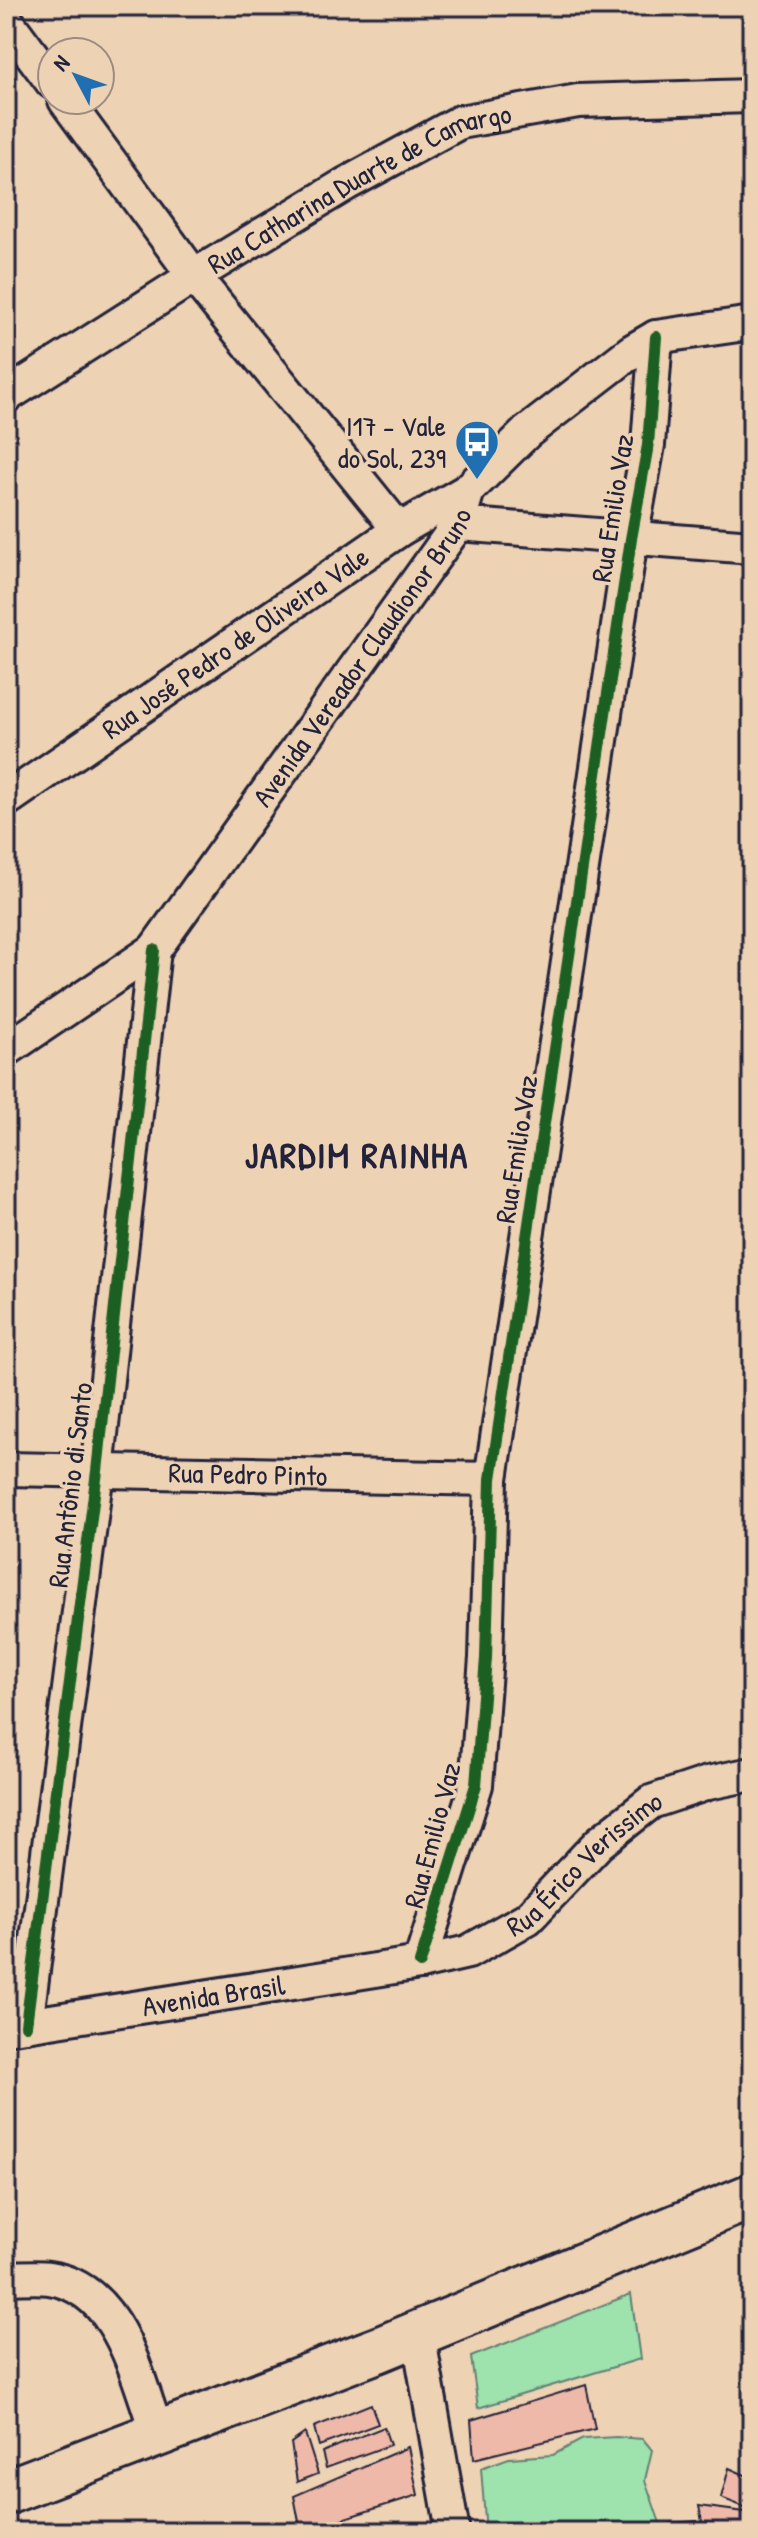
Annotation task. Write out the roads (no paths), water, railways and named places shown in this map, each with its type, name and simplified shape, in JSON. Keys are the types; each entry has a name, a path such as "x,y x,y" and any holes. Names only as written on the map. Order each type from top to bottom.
{"street":[{"path":"6,20 36,60"},
{"name":"Rua Catharina Duarte de Camargo","path":"6,396 346,184 460,122 578,101 752,96"},
{"path":"77,116 194,276 399,530"},
{"name":"Avenida Vereador Claudionor Bruno","path":"6,1050 154,950 458,524 468,490 527,432 604,370 656,337 752,323"},
{"name":"Rua Emilio Vaz","path":"420,1963 476,1785 486,1658 491,1479 631,539 648,445 656,337"},
{"name":"Rua José Pedro de Oliveira Vale","path":"6,800 399,530 468,490"},
{"path":"458,524 752,547"},
{"name":"Rua Antônio di Santo","path":"16,2027 97,1471 154,950"},
{"name":"Rua Pedro Pinto","path":"6,1469 491,1479"},
{"name":"Rua Érico Verissimo","path":"420,1963 468,1952 528,1918 599,1843 651,1802 708,1783 752,1774"},
{"name":"Avenida Brasil","path":"16,2027 420,1963"},
{"path":"6,2492 157,2432 307,2378 752,2196"},
{"path":"6,2278 51,2278 81,2289 106,2312 119,2329 157,2432"},
{"path":"418,2333 453,2532"}],"place":[{"name":"I17 - Vale do Sol, 239","path":"477,481"}],"district":[{"name":"JARDIM RAINHA","path":"357,1154"}]}
